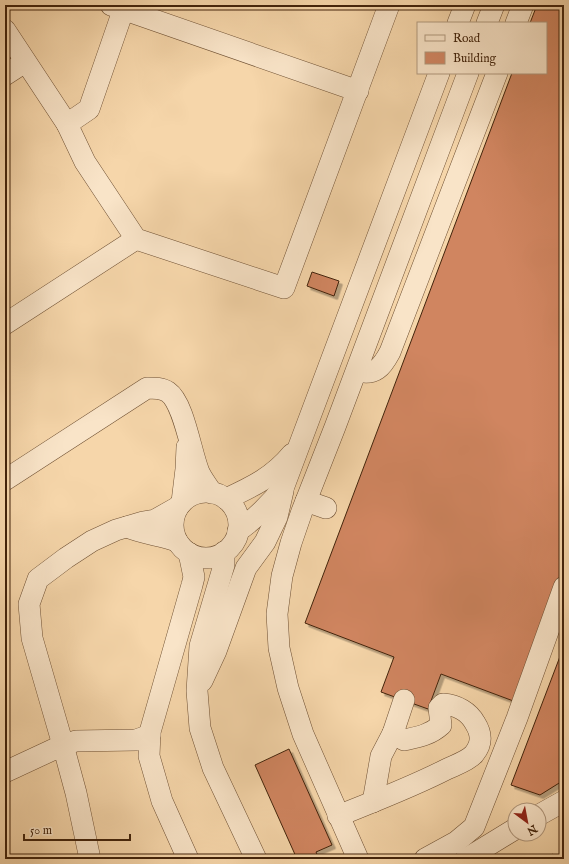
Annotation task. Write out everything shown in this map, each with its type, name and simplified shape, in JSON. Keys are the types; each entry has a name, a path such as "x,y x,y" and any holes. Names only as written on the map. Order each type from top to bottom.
{"lane":[{"path":"5,30 67,124 85,162 136,239 284,288 389,5"},
{"path":"458,22 465,5"},
{"path":"487,22 494,5"},
{"path":"516,22 523,5"},
{"path":"67,124 89,109 120,6 358,91"},
{"path":"5,75 25,62"},
{"path":"197,691 216,651 246,568 265,542 277,517 284,486 298,446 439,74"},
{"path":"358,859 303,734 288,688 279,648 277,614 282,576 291,543 306,501 357,371 468,74"},
{"path":"357,371 370,373 376,370 382,365 390,352 497,74"},
{"path":"5,324 136,239"},
{"path":"5,480 147,388 160,389 169,393 178,405 186,425 188,437 199,472 219,496 232,505 237,513 239,522 238,531 231,547 216,556 206,558 197,557 164,536 141,533 126,527"},
{"path":"188,437 180,505 174,515 173,522 174,532 183,547 194,577 150,735 148,756 160,793 188,859"},
{"path":"90,859 76,793 32,638 29,604 38,579 92,541 126,527 155,520 180,505 191,496 201,492 219,496 258,484 272,474 298,446"},
{"path":"238,531 258,516 284,486"},
{"path":"306,501 326,508"},
{"path":"224,552 224,565 200,646 197,691 200,728 213,768 256,859"},
{"path":"425,859 456,842 474,826 517,718 564,587"},
{"path":"373,802 381,756 393,734 404,700"},
{"path":"338,816 435,775 472,756 479,747 481,738 472,717 451,705 443,704 439,708 441,725 434,732 404,740 393,734"},
{"path":"5,772 63,745 76,741 136,740 150,735"},
{"path":"547,811 564,801"},
{"path":"466,859 507,834"}],"building":[{"path":"537,5 564,5 564,575 516,702 441,674 428,709 381,692 394,657 305,623 512,74 547,74 547,22 530,22"},
{"path":"312,272 339,281 334,296 307,286"},
{"path":"564,646 564,780 540,795 511,785"},
{"path":"289,749 332,845 316,852 319,859 297,859 255,765"},
{"path":"553,854 556,859 545,859"}]}
